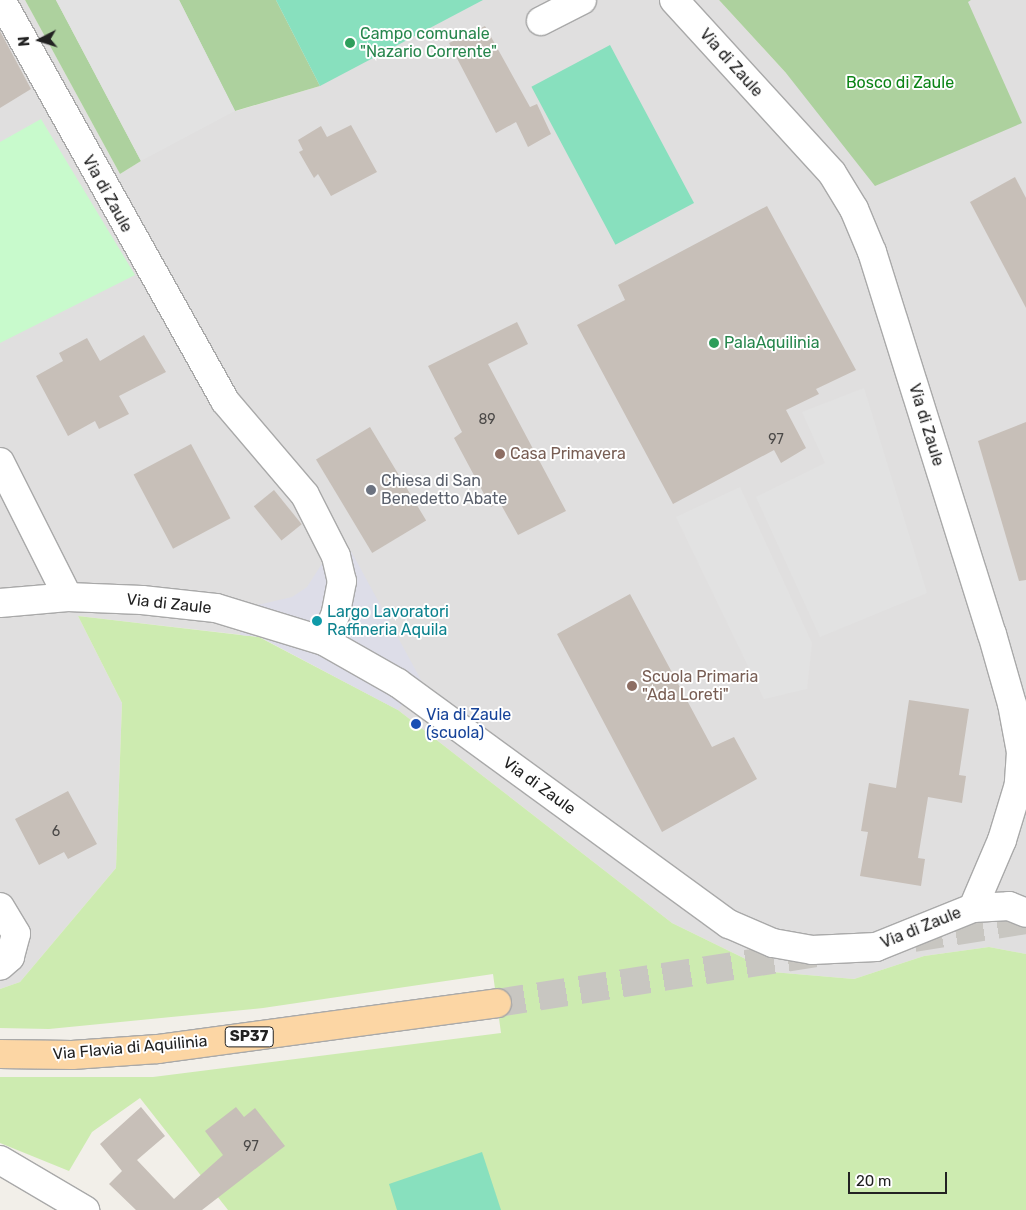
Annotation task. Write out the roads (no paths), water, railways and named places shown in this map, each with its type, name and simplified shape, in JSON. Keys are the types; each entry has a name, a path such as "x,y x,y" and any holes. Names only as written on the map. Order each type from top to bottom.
{"main road":[{"name":"Via Flavia di Aquilinia","path":"0,1054 72,1055 158,1049 497,1003"}],"street":[{"name":"Via di Zaule","path":"1,0 225,401 305,495 336,556 342,581 336,613 324,641"},
{"path":"541,21 582,0"},
{"name":"Via di Zaule","path":"674,0 832,173 854,209 872,252 992,634 1012,704 1021,752 1019,784 973,908"},
{"path":"0,462 68,597"},
{"name":"Via di Zaule","path":"0,604 68,597 142,600 216,608 324,641 398,683 729,924 773,943 812,950 876,947 973,908 1010,906 1026,912"},
{"path":"0,907 16,934 10,957 0,966"},
{"path":"0,1160 85,1210"}],"tunnel":[{"path":"914,938 1026,920"},
{"path":"497,1003 817,953"}],"place":[{"name":"Campo comunale \"Nazario Corrente\"","path":"350,43"},
{"name":"PalaAquilinia","path":"714,343"},
{"name":"Casa Primavera","path":"500,454"},
{"name":"Chiesa di San Benedetto Abate","path":"371,490"},
{"name":"Largo Lavoratori Raffineria Aquila","path":"317,621"},
{"name":"Scuola Primaria \"Ada Loreti\"","path":"632,686"},
{"name":"Via di Zaule (scuola)","path":"416,724"}],"park label":[{"name":"Bosco di Zaule","path":"900,83"}]}
